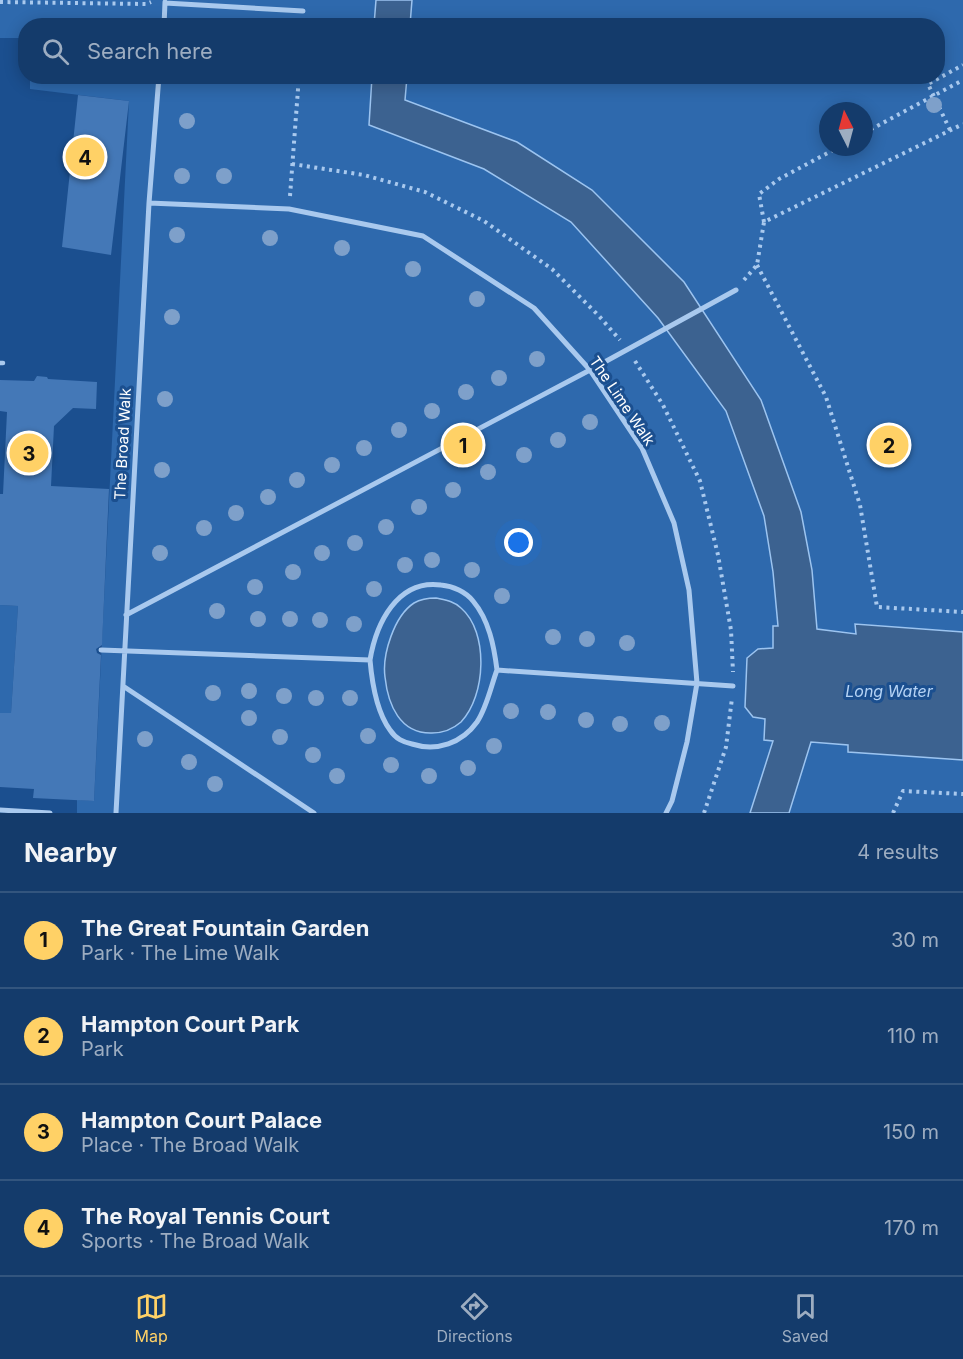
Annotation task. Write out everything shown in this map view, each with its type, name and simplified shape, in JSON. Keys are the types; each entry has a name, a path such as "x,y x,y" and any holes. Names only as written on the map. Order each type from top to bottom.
{"street":[{"path":"165,18 166,1 303,11"},
{"name":"The Broad Walk","path":"116,813 149,203 158,84"},
{"name":"The Lime Walk","path":"149,203 289,208 423,236 534,308 590,370 642,447 674,523 688,591 697,683 687,742 672,801 666,813"},
{"path":"126,615 590,370 736,290"},
{"path":"431,584 457,589 472,600 485,619 494,647 497,670 478,721 464,736 446,745 431,748 400,741 389,730 373,686 370,660 374,638 384,615 394,602 416,587 431,584"},
{"path":"101,650 370,660"},
{"path":"497,670 733,686"},
{"path":"123,686 314,813"},
{"path":"0,810 50,813"}],"path":[{"path":"0,2 101,1 146,4 157,0"},
{"path":"945,75 963,65"},
{"path":"873,128 963,80"},
{"path":"289,208 298,84"},
{"path":"928,84 950,130"},
{"path":"764,222 963,124"},
{"path":"736,290 757,265 764,222 759,194 779,179 822,156"},
{"path":"292,164 364,175 425,192 484,221 552,269 628,349 663,405 700,481 718,555 732,630 733,686 726,747 704,813"},
{"path":"757,265 826,397 860,505 877,607 963,612"},
{"path":"893,813 903,791 963,794"}],"shaded area":[{"path":"0,0 963,0 963,813 77,813 77,800 94,801 129,101 30,89 30,84 945,84 945,18 18,18 18,38 0,38"},
{"path":"0,605 18,606 11,713 0,713"}],"water":[{"path":"376,0 412,0 411,18 375,18"},
{"name":"Long Water","path":"372,84 406,84 405,100 517,142 592,190 684,282 761,400 801,512 812,570 817,629 856,634 855,624 963,632 963,760 848,752 848,745 811,742 789,813 750,813 773,741 764,740 765,719 753,717 745,707 747,658 758,649 773,648 773,626 778,626 773,572 764,516 726,411 658,318 571,222 484,169 369,125"},
{"path":"436,598 455,604 470,619 480,648 481,664 475,697 469,711 455,727 432,733 412,729 398,716 389,698 385,677 385,658 395,626 407,609 419,601"}],"building":[{"path":"78,95 129,101 111,255 62,247"},
{"path":"37,376 48,379 97,382 96,409 73,408 54,426 51,486 109,489 102,645 96,649 101,655 94,801 33,798 34,789 0,787 0,713 11,713 18,606 0,605 0,494 3,494 7,412 0,411 0,380 34,381"}],"place":[{"name":"The Royal Tennis Court","path":"85,157"},
{"name":"The Great Fountain Garden","path":"463,445"},
{"name":"Hampton Court Park","path":"889,445"},
{"name":"Hampton Court Palace","path":"29,453"}]}
